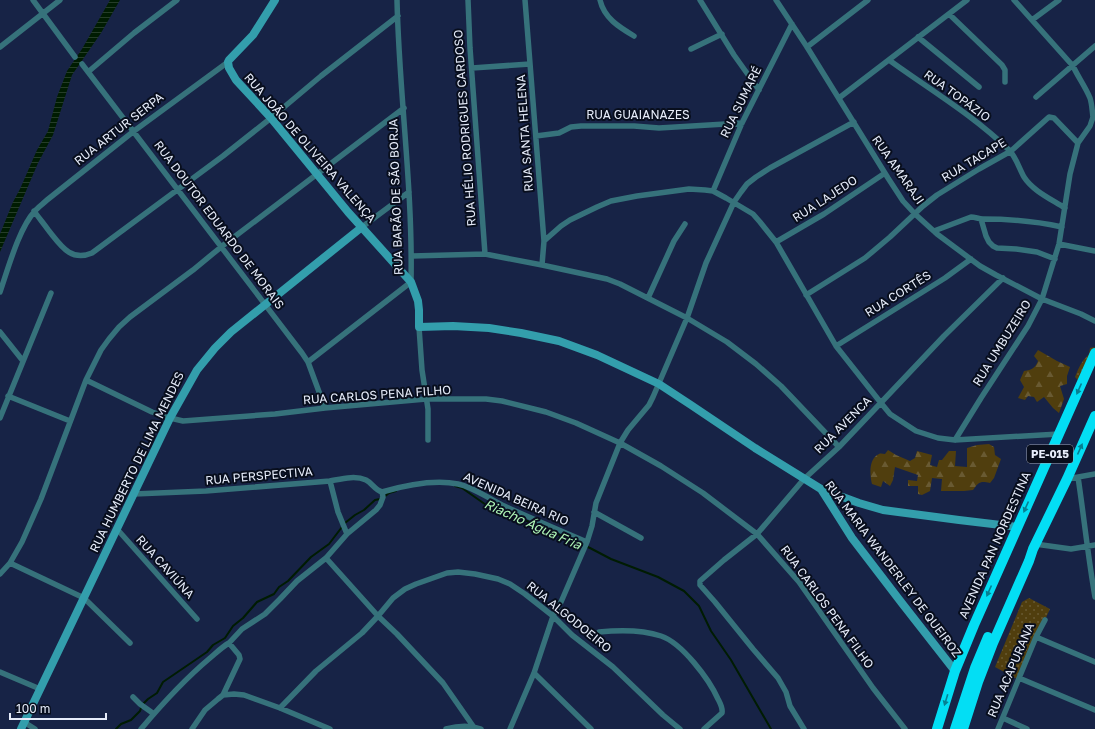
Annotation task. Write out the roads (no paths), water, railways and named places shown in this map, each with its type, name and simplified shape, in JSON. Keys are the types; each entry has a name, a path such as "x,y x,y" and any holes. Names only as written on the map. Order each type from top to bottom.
{"highway":[{"name":"AVENIDA PAN NORDESTINA","path":"937,729 955,671 974,625 1095,353"},
{"name":"PE-015","path":"955,729 975,668 986,642 1013,583 1034,547 1067,479 1095,416"},
{"name":"PE-015","path":"963,729 978,682 993,643 1034,547"}],"street":[{"path":"33,0 75,57"},
{"path":"0,47 60,0"},
{"path":"88,72 134,33 177,0"},
{"name":"RUA ARTUR SERPA","path":"0,292 20,237 34,211 134,131 228,62 253,35 275,0"},
{"name":"RUA BARÃO DE SÃO BORJA","path":"397,0 409,192 412,256 411,282 418,301 419,310 422,370 428,408 428,440"},
{"name":"RUA HÉLIO RODRIGUES CARDOSO","path":"468,0 485,254"},
{"name":"RUA SANTA HELENA","path":"525,0 544,241 542,265"},
{"path":"600,0 608,17 634,36"},
{"path":"700,0 745,72 759,90"},
{"name":"RUA AMARAJI","path":"776,0 903,201 915,214 934,231 980,266 1042,299 1095,321"},
{"path":"807,47 868,0"},
{"path":"839,98 967,0"},
{"path":"1014,0 1073,66 1090,98 1094,116"},
{"path":"1032,20 1060,0"},
{"path":"948,14 1004,67 1005,82"},
{"path":"34,211 57,242 65,250 73,254 85,255 98,250 271,118 321,76 398,16"},
{"name":"RUA SUMARÉ","path":"713,191 742,123 792,24"},
{"path":"691,48 722,34"},
{"path":"918,37 979,87"},
{"path":"1036,97 1095,46"},
{"name":"RUA TOPÁZIO","path":"889,60 960,109 1011,151"},
{"name":"RUA JOÃO DE OLIVEIRA VALENÇA","path":"228,62 230,72 236,80 271,118 362,227 411,282"},
{"name":"RUA DOUTOR EDUARDO DE MORAIS","path":"82,64 308,362 324,408"},
{"path":"472,68 530,64"},
{"path":"0,574 10,563 30,525 86,380 108,339 130,317 404,108"},
{"name":"RUA UMBUZEIRO","path":"955,440 1028,326 1042,299 1059,244 1070,174 1078,143 1090,126 1094,116"},
{"name":"RUA TACAPE","path":"806,295 865,258 937,195 1011,151 1049,117 1054,118 1078,143"},
{"path":"510,729 534,673 553,616 561,602 583,551 592,526 594,512 600,492 620,442 649,405 659,384 687,318 706,263 734,202 747,184 756,177 854,122"},
{"name":"RUA GUAIANAZES","path":"536,136 559,133 581,126 634,126 659,128 742,123"},
{"path":"1011,151 1024,176 1030,184 1035,189 1065,208"},
{"name":"RUA LAJEDO","path":"776,242 824,214 885,173"},
{"path":"544,241 570,220 611,201 689,189 713,191 753,214 776,242 836,346 890,414 916,431 938,438 955,440 1059,434"},
{"name":"RUA HUMBERTO DE LIMA MENDES","path":"23,726 170,418 197,370 214,348 265,304 362,227 409,192"},
{"path":"934,231 971,217 981,219 1000,218 1023,220 1062,227"},
{"path":"981,219 986,236 993,246 997,248 1037,252 1055,259"},
{"path":"648,298 674,241 685,224"},
{"path":"1059,244 1095,251"},
{"path":"412,256 485,254 607,279 620,284 687,318 726,342 770,374 839,447"},
{"name":"RUA CORTÊS","path":"836,346 945,278 971,259"},
{"name":"RUA AVENCA","path":"804,729 790,706 786,692 778,678 700,585 700,581 757,534 804,479 839,447 944,336 1003,278"},
{"path":"308,362 411,282"},
{"path":"0,418 51,293"},
{"name":"RUA MARIA WANDERLEY DE QUEIROZ","path":"419,327 453,326 489,328 559,341 597,355 659,384 692,404 755,448 821,489 852,538 955,671"},
{"path":"0,332 23,361"},
{"name":"RUA CARLOS PENA FILHO","path":"86,380 152,412 170,418 183,420 275,414 324,408 426,400 486,399 502,401 546,412 576,423 620,442 662,466 703,493 757,534 798,582 873,688 905,729"},
{"path":"8,396 70,421"},
{"path":"1067,479 1095,474"},
{"path":"1078,477 1095,597"},
{"name":"RUA PERSPECTIVA","path":"134,494 206,491 330,481 348,478 363,479 382,494"},
{"path":"330,481 346,532"},
{"name":"AVENIDA BEIRA RIO","path":"382,494 419,483 436,482 460,484 586,542"},
{"path":"821,489 883,510 1018,526"},
{"path":"141,729 202,665 242,629 265,614 297,581 326,558 346,532 380,505 382,494"},
{"path":"594,512 641,538"},
{"name":"RUA CAVIÚNA","path":"117,529 197,619"},
{"path":"1034,547 1071,549 1095,545"},
{"path":"326,558 378,616 443,683 473,726"},
{"path":"10,563 84,598 130,643"},
{"name":"RUA ALGODOEIRO","path":"280,708 316,671 362,633 393,598 405,589 416,584 447,573 458,572 498,579 510,584 525,594 553,616 572,635 613,667 663,715 680,729"},
{"name":"RUA ACAPURANA","path":"998,729 1036,637 1045,620"},
{"path":"599,632 646,632 660,635 676,644 696,664 706,677 722,707 722,713 704,729"},
{"path":"1036,637 1095,662"},
{"path":"192,729 205,710 223,695 240,659 239,655 229,642"},
{"path":"0,672 40,689"},
{"path":"534,673 591,729"},
{"path":"1020,678 1095,710"},
{"path":"223,695 244,695 330,729"},
{"path":"133,697 154,714"},
{"path":"1003,718 1027,729"},
{"path":"23,726 35,729"},
{"path":"446,729 473,726 481,729"}],"waterway":[{"name":"Riacho Água Fria","path":"455,486 462,488 489,507 535,524 590,548 611,559 658,577 684,591 699,606 711,631 731,660 771,729"},
{"name":"Riacho Água Fria","path":"384,497 389,493 396,491"},
{"name":"Riacho Água Fria","path":"116,729 121,724 131,720 140,711 142,705 157,693 163,682 207,652 213,645 225,638 233,626 243,618 257,602 274,594 279,587 288,581 311,557 329,544 345,523 364,510 375,500 380,499"}]}
